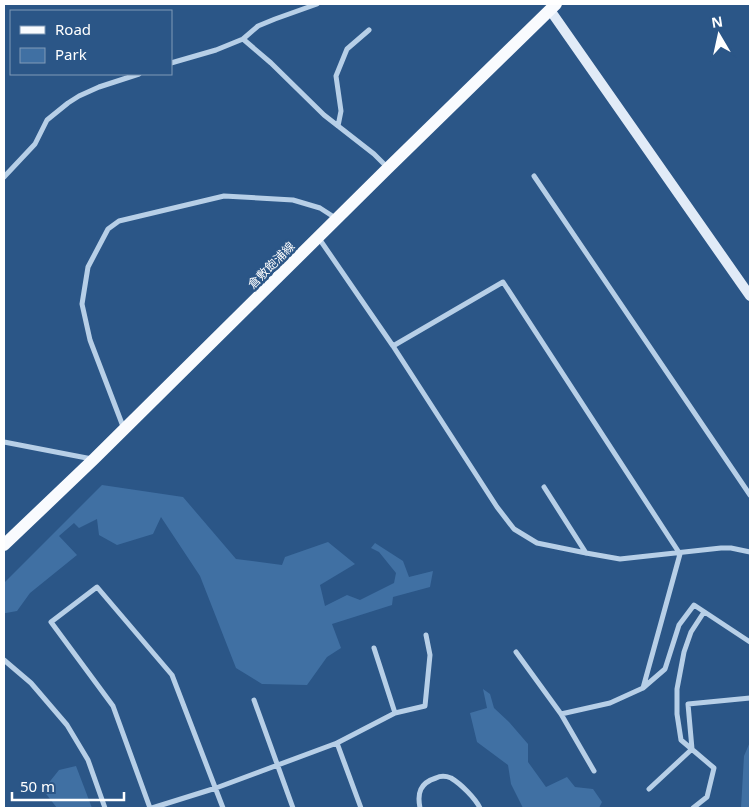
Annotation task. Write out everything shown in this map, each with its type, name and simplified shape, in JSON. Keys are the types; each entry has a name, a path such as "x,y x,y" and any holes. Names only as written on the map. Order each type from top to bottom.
{"main road":[{"name":"倉敷飽浦線","path":"4,545 124,430 551,6"}],"street":[{"path":"172,63 216,50 243,39 258,26 317,4"},
{"path":"551,6 750,296"},
{"path":"338,126 342,111 336,76 347,49 369,30"},
{"path":"243,39 271,63 324,115 374,154 388,168"},
{"path":"4,178 36,144 46,120 68,102 99,87 136,75"},
{"path":"534,176 750,495"},
{"path":"124,430 90,340 82,304 88,267 108,228 119,221 224,196 293,200 320,208 337,219"},
{"path":"318,237 393,346 498,508 514,529 537,543 620,559 680,554 721,548 750,552"},
{"path":"393,346 503,282 680,554 643,688"},
{"path":"4,442 94,459"},
{"path":"544,487 586,553"},
{"path":"223,808 216,788 172,675 97,587 51,622 113,706 151,808 216,788 278,765 337,743 395,713 425,706 430,655 426,635"},
{"path":"561,714 610,703 643,688 665,670 679,626 694,605 750,642"},
{"path":"693,808 707,797 714,768 681,740 677,714 677,689 684,652 692,632 704,612"},
{"path":"374,648 395,713"},
{"path":"516,652 561,714 594,771"},
{"path":"4,660 31,683 67,725 88,760 105,808"},
{"path":"692,749 688,704 750,698"},
{"path":"254,700 293,808"},
{"path":"337,743 361,808"},
{"path":"649,789 692,749"},
{"path":"420,808 418,800 420,790 427,781 440,776 450,777 473,796 480,808"}],"green space":[{"path":"102,485 183,497 236,559 282,565 285,557 328,542 355,564 320,585 325,606 347,595 360,600 394,583 396,573 379,552 371,548 375,543 403,561 409,577 433,571 430,587 393,597 392,605 332,624 341,648 327,657 307,685 262,684 236,668 200,576 161,517 153,534 117,545 99,535 97,519 79,528 74,523 59,536 77,555 30,593 17,611 4,613 4,583"},
{"path":"483,689 490,694 494,708 528,744 528,762 546,787 567,777 575,787 593,789 602,802 599,808 523,808 511,784 508,765 477,742 470,713 487,708"},
{"path":"750,742 750,808 741,808 744,756"},
{"path":"76,766 92,808 57,808 43,790 59,770"}]}
